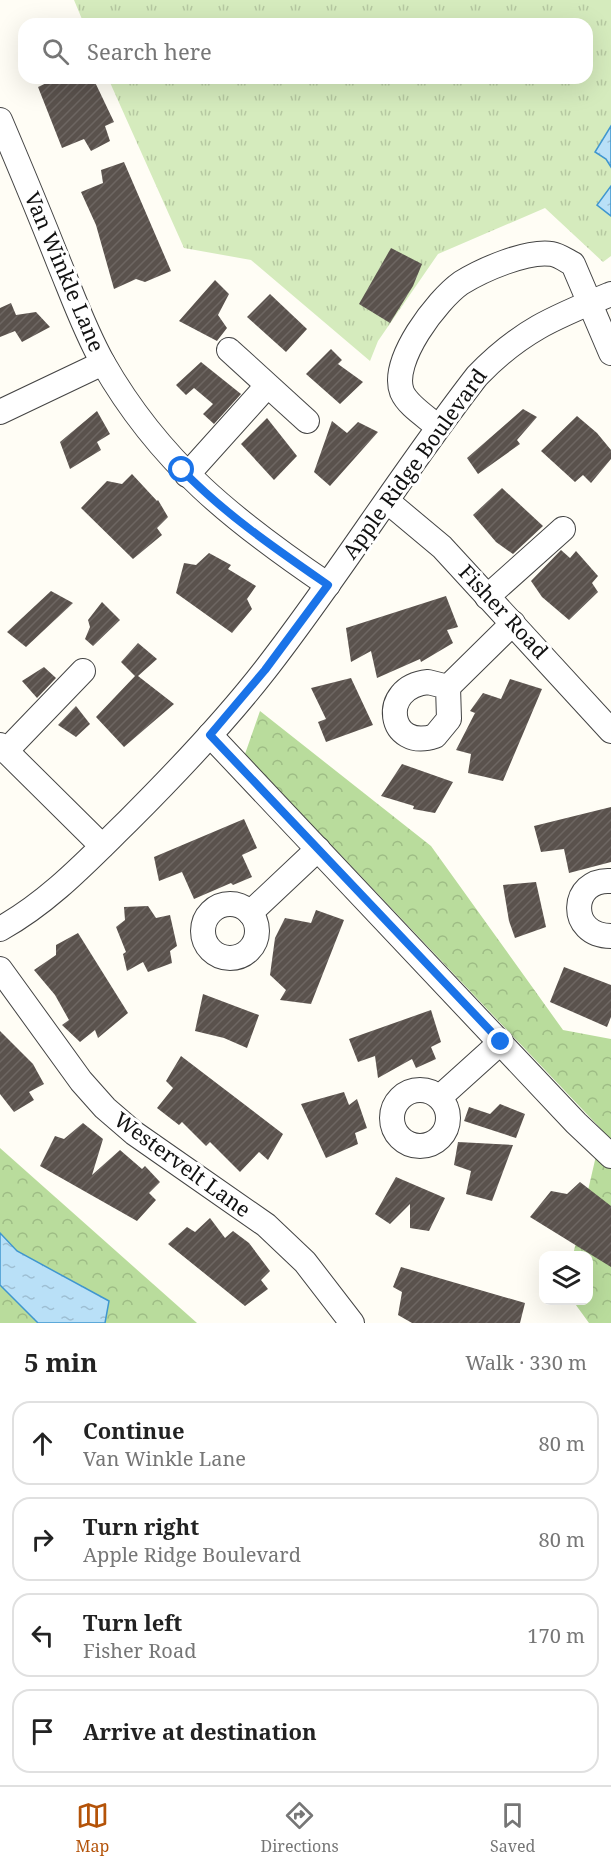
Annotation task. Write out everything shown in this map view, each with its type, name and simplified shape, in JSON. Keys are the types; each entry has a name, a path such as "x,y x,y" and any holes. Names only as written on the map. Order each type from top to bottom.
{"street":[{"name":"Van Winkle Lane","path":"0,120 9,163 82,323 103,363 150,432 187,475 255,536 328,585"},
{"path":"438,427 409,402 402,391 402,364 422,326 460,284 508,261 553,254 573,264 601,298 611,353"},
{"name":"Apple Ridge Boulevard","path":"0,929 29,913 56,892 210,735 265,670 328,585 438,427 477,376 499,353 528,331 601,298"},
{"path":"230,350 307,421"},
{"path":"0,412 103,363"},
{"path":"187,475 267,386"},
{"name":"Fisher Road","path":"387,501 442,547 611,732"},
{"path":"487,597 563,529"},
{"path":"448,687 513,623"},
{"path":"83,671 3,748 102,846"},
{"path":"210,735 576,1123 611,1156"},
{"path":"250,913 318,849"},
{"path":"611,881 595,883 589,887 580,899 579,908 584,925 591,932 599,936 611,936"},
{"name":"Westervelt Lane","path":"0,969 81,1081 105,1108 134,1133 266,1226 305,1262 352,1323"},
{"path":"440,1097 501,1042"}],"green space":[{"path":"74,0 611,0 611,256 603,262 545,208 438,254 378,341 370,361 251,260 184,248 111,84 593,84 593,18 82,18"},
{"path":"260,711 431,846 563,1030 611,1039 611,1323 589,1323 576,1305 593,1305 593,1251 574,1251 602,1130 245,754"},
{"path":"0,1148 197,1323 0,1323"}],"water":[{"path":"611,126 611,167 606,159 595,152"},
{"path":"611,186 611,216 597,205"},
{"path":"0,1233 17,1251 109,1301 105,1323 38,1323 0,1285"}],"building":[{"path":"44,84 96,84 114,122 105,126 110,141 91,151 84,139 62,148 38,87"},
{"path":"124,162 171,271 145,282 136,279 114,289 96,225 81,192 103,183 101,170"},
{"path":"391,248 422,264 413,286 390,323 359,304"},
{"path":"215,280 229,294 218,315 227,328 217,341 179,321"},
{"path":"270,294 307,329 286,352 247,317"},
{"path":"11,303 16,315 36,312 50,327 22,342 15,331 0,337 0,308"},
{"path":"331,349 342,360 338,364 363,382 340,404 306,374"},
{"path":"201,362 241,394 214,424 203,414 213,404 194,388 186,395 176,385"},
{"path":"523,409 537,417 517,440 520,444 478,474 467,458"},
{"path":"97,411 110,434 97,442 101,450 70,469 60,442"},
{"path":"577,416 597,433 611,450 611,459 591,483 583,475 575,482 541,451"},
{"path":"267,418 297,456 274,480 241,444"},
{"path":"332,421 347,433 358,422 378,432 330,486 314,472"},
{"path":"132,474 158,500 168,517 157,528 162,535 133,559 81,508 107,481 122,484"},
{"path":"502,488 543,526 513,554 496,542 473,515"},
{"path":"561,550 570,558 576,551 598,576 592,583 598,592 569,620 542,597 531,581"},
{"path":"209,553 231,565 228,569 256,586 247,599 252,609 232,633 176,593 184,563 196,565"},
{"path":"51,591 73,603 26,647 7,632"},
{"path":"446,596 458,627 447,630 453,643 421,662 420,659 377,678 371,651 351,662 346,628"},
{"path":"102,602 120,620 93,646 85,639 90,627 88,620"},
{"path":"138,643 157,659 138,676 174,704 124,747 96,717 135,676 121,662"},
{"path":"44,667 56,678 37,698 22,681"},
{"path":"351,678 373,725 326,742 318,722 326,719 311,688"},
{"path":"510,679 542,689 503,781 468,773 471,754 456,750 475,713 470,711 483,693 501,699"},
{"path":"76,706 90,724 76,737 58,725"},
{"path":"402,764 453,782 435,813 413,809 414,806 381,796"},
{"path":"611,807 611,862 569,873 564,849 541,852 534,826"},
{"path":"244,819 257,848 242,855 252,877 233,885 231,883 194,899 182,872 159,881 154,857"},
{"path":"536,882 546,927 515,938 509,921 503,885"},
{"path":"148,906 156,918 170,915 177,946 170,951 172,963 148,972 143,962 127,971 123,954 126,952 116,927 125,920 124,907"},
{"path":"316,910 344,920 311,1004 280,1000 286,990 270,975 275,938 285,918 311,923"},
{"path":"78,933 128,1013 98,1038 95,1030 80,1042 62,1025 69,1020 55,995 34,970 56,955 56,945"},
{"path":"564,967 611,985 611,1017 607,1027 550,1002"},
{"path":"203,994 259,1015 247,1048 224,1038 195,1031"},
{"path":"431,1010 441,1042 431,1047 436,1059 416,1068 412,1059 378,1078 375,1056 358,1062 349,1039"},
{"path":"0,1031 33,1064 44,1084 29,1092 34,1100 14,1112 0,1094"},
{"path":"181,1056 283,1134 268,1160 259,1152 240,1172 210,1142 206,1146 182,1122 179,1125 157,1108 173,1088 166,1081"},
{"path":"344,1092 349,1105 357,1099 367,1128 355,1133 358,1144 326,1158 301,1104"},
{"path":"500,1104 525,1114 516,1138 464,1121 469,1107 490,1114"},
{"path":"83,1123 103,1139 92,1175 120,1150 142,1169 145,1166 160,1182 149,1193 156,1200 137,1221 40,1166 55,1136 64,1139"},
{"path":"458,1142 513,1145 492,1201 466,1194 471,1171 454,1165"},
{"path":"396,1177 445,1198 429,1231 410,1228 410,1204 390,1224 375,1214"},
{"path":"580,1182 611,1206 611,1267 593,1256 593,1251 585,1251 530,1217 551,1191 567,1194"},
{"path":"210,1218 225,1238 233,1231 249,1243 270,1271 261,1280 268,1289 245,1306 168,1244 187,1227 195,1232"},
{"path":"401,1267 525,1303 520,1323 412,1323 398,1315 402,1292 393,1287"}],"route":[{"path":"182,470 255,536 328,585 265,670 227,718 210,735 501,1042"}]}
